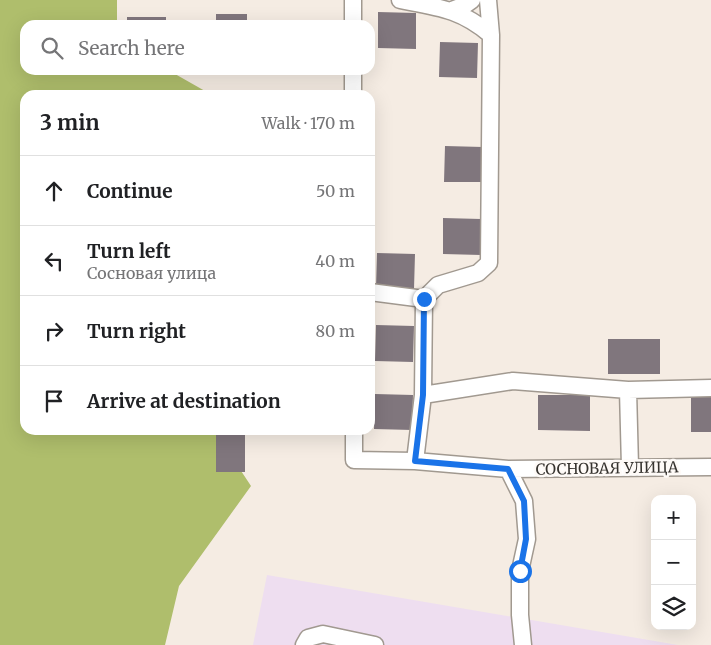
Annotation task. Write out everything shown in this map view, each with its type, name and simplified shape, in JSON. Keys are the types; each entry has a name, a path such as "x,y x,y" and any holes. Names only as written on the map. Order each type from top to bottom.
{"street":[{"path":"353,0 353,20"},
{"path":"400,0 432,3 452,10 478,24 491,35"},
{"path":"452,10 472,0"},
{"path":"415,461 423,395 424,299 438,285 478,273 489,263 491,35 488,0"},
{"path":"353,75 353,90"},
{"path":"375,293 424,299"},
{"path":"423,395 513,381 628,390 711,388"},
{"path":"628,390 630,467"},
{"name":"СОСНОВАЯ УЛИЦА","path":"354,435 354,460 415,461 508,469 711,467"},
{"path":"508,469 524,501 526,539 520,571 520,615 523,645"},
{"path":"304,645 308,638 323,634 375,645"}],"shaded area":[{"path":"267,575 678,645 253,645"}],"green space":[{"path":"0,0 117,0 117,20 20,20 20,75 177,75 203,90 20,90 20,435 217,435 251,486 179,586 165,645 0,645"}],"building":[{"path":"378,12 416,13 416,49 378,48"},
{"path":"216,14 247,14 247,20 216,20"},
{"path":"127,17 166,17 166,20 127,20"},
{"path":"440,42 478,43 477,78 439,77"},
{"path":"445,146 483,147 482,182 444,182"},
{"path":"443,218 481,219 481,255 443,254"},
{"path":"377,253 415,254 414,289 376,289"},
{"path":"376,325 414,326 413,362 375,361"},
{"path":"608,339 660,339 660,374 608,374"},
{"path":"375,394 413,395 412,430 375,429"},
{"path":"538,395 590,395 590,431 538,430"},
{"path":"691,397 711,397 711,432 691,432"},
{"path":"216,435 245,435 245,472 216,472"}],"route":[{"path":"424,299 423,395 415,461 508,469 524,501 526,539 520,571"}]}
